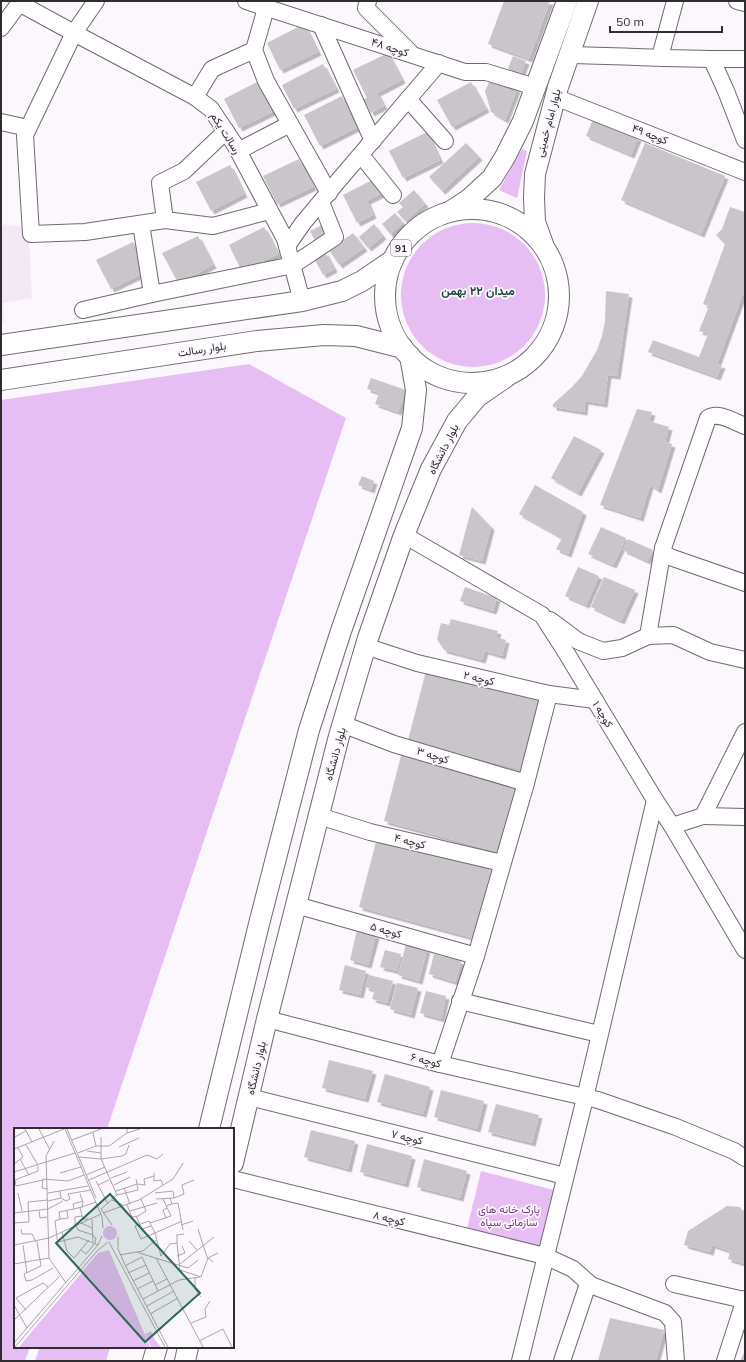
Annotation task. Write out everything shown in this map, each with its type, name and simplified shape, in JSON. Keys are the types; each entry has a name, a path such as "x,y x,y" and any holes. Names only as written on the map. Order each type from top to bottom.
{"main road":[{"name":"بلوار امام خمینی","path":"451,211 468,200 492,178 505,157 523,121 567,1"},
{"name":"بلوار امام خمینی","path":"545,247 536,222 535,174 555,97 588,1"},
{"name":"91","path":"1,345 302,301 342,291 362,281 392,260 408,238 428,221 451,211 478,209 503,214 525,228 545,247 555,270 560,295 556,321 545,345 528,363 506,377 480,384 455,382 431,374 407,352 394,335 386,312 386,284 392,260"},
{"name":"بلوار رسالت","path":"1,380 257,341 324,335 356,336 407,352"},
{"path":"210,1128 266,896 309,730 341,631 412,428 416,390 407,352"},
{"name":"بلوار دانشگاه","path":"234,1159 267,1019 342,724 366,646 404,535 432,469 457,421 477,397 506,377"},
{"path":"266,896 296,906"},
{"path":"153,1361 157,1348"},
{"path":"185,1361 188,1348"}],"street":[{"path":"96,1 74,33 25,135 31,234 86,232 165,220 213,226 269,211"},
{"path":"368,1 366,8 413,55"},
{"path":"660,57 675,1"},
{"path":"737,1 745,3"},
{"path":"1,28 20,2"},
{"name":"رسالت یکم","path":"20,2 74,33 195,97 211,109 238,151 284,239 293,265 302,301"},
{"path":"83,310 293,265 335,237 325,197 290,124 266,82 254,50 256,3"},
{"name":"کوچه ۴۸","path":"256,3 465,72 486,72 535,87"},
{"path":"321,25 373,141"},
{"path":"195,97 212,69 254,50"},
{"path":"569,55 712,60 745,59"},
{"path":"712,60 745,140"},
{"path":"287,246 325,197 439,63"},
{"name":"کوچه ۴۹","path":"555,97 745,172"},
{"path":"408,99 445,141"},
{"path":"1,122 28,128"},
{"path":"238,151 290,124"},
{"path":"165,220 160,183 184,171 226,132"},
{"path":"361,155 393,195"},
{"path":"141,224 152,294"},
{"path":"648,636 663,548 708,418 712,415 719,415 745,426"},
{"name":"کوچه ۱","path":"404,535 542,615 595,700 654,800 672,826 745,950"},
{"path":"663,548 664,553 670,557 745,583"},
{"path":"542,615 578,641 603,651 622,648 648,636 673,635 710,652 745,660"},
{"name":"کوچه ۲","path":"366,646 417,663 550,694 595,700"},
{"path":"440,1064 476,956 550,694"},
{"name":"کوچه ۳","path":"342,724 394,744 526,783"},
{"path":"703,816 745,732"},
{"path":"520,1361 564,1176 585,1098 654,800"},
{"name":"کوچه ۴","path":"319,816 370,832 502,864"},
{"path":"672,826 703,816 745,817"},
{"name":"کوچه ۵","path":"296,906 476,956"},
{"path":"460,1001 599,1034"},
{"name":"کوچه ۶","path":"267,1019 440,1064 604,1102 676,1127 734,1151 745,1158"},
{"name":"کوچه ۷","path":"249,1097 564,1176"},
{"name":"کوچه ۸","path":"234,1180 545,1256 573,1269 592,1286"},
{"path":"562,1361 588,1284 665,1313 674,1322 676,1361"},
{"path":"674,1284 744,1299 725,1361"}],"shaded area":[{"path":"1,224 24,227 30,251 32,298 3,303 4,322 1,322"}],"green space":[{"path":"522,149 527,151 517,198 499,190"},
{"path":"473,223 494,226 513,235 524,244 533,255 542,274 545,295 542,316 533,335 524,346 513,355 494,364 473,367 452,364 433,355 422,346 413,335 404,316 401,295 404,274 413,255 422,244 433,235 452,226"},
{"path":"249,364 346,418 107,1128 14,1128 14,1348 30,1348 25,1361 1,1361 1,400"},
{"name":"پارک خانه های سازمانی سپاه","path":"481,1171 554,1190 536,1259 464,1241"},
{"path":"40,1348 110,1348 106,1361 35,1361"}],"building":[{"path":"504,1 550,1 529,59 488,44"},
{"path":"304,24 318,52 280,70 267,43"},
{"path":"388,53 402,80 377,93 384,106 371,113 364,99 367,98 353,70"},
{"path":"513,56 526,61 521,74 508,69"},
{"path":"323,64 336,89 294,109 282,85"},
{"path":"491,78 517,89 505,120 491,112 485,91"},
{"path":"259,81 274,111 239,128 224,99"},
{"path":"471,82 486,109 452,127 437,100"},
{"path":"342,96 358,127 320,146 304,115"},
{"path":"593,119 638,138 631,155 586,136"},
{"path":"427,132 440,160 403,178 389,151"},
{"path":"466,143 479,157 442,191 429,177"},
{"path":"645,143 725,176 701,234 621,200"},
{"path":"299,159 313,187 277,204 263,176"},
{"path":"230,165 244,194 211,211 196,182"},
{"path":"378,177 385,192 367,201 373,215 357,223 343,195"},
{"path":"414,190 425,204 405,221 397,212 403,207 399,203"},
{"path":"730,207 745,212 745,288 717,364 722,365 717,377 648,352 653,340 699,357 708,334 699,331 709,306 703,304 725,244 716,235 722,229"},
{"path":"395,213 403,223 390,234 382,224"},
{"path":"324,224 331,236 316,243 310,231"},
{"path":"374,224 383,236 368,248 359,237"},
{"path":"264,227 278,254 242,272 229,245"},
{"path":"353,233 364,248 339,265 329,250"},
{"path":"198,236 213,265 178,283 162,253"},
{"path":"133,242 148,271 111,289 96,260"},
{"path":"325,252 334,269 323,275 314,258"},
{"path":"606,291 629,294 617,376 608,375 604,404 585,401 584,412 553,407 553,404 582,376 597,350 605,321"},
{"path":"371,378 406,390 398,412 375,404 379,393 367,389"},
{"path":"637,409 652,412 649,421 669,427 665,442 672,444 658,490 650,485 640,518 600,505"},
{"path":"574,436 601,450 578,493 551,478"},
{"path":"362,476 374,481 371,490 358,485"},
{"path":"535,485 583,512 568,554 556,549 562,538 519,514"},
{"path":"472,507 491,527 482,561 459,555"},
{"path":"601,527 626,538 613,565 588,554"},
{"path":"628,539 653,550 647,561 623,550"},
{"path":"578,567 599,576 586,605 565,596"},
{"path":"604,577 635,590 621,621 591,607"},
{"path":"465,587 497,598 493,611 460,601"},
{"path":"451,619 498,631 496,637 506,640 502,656 485,651 482,660 444,650 437,639 441,623 449,625"},
{"path":"426,671 540,701 522,770 408,740"},
{"path":"402,752 516,782 498,852 384,821"},
{"path":"377,838 492,868 473,938 359,907"},
{"path":"357,930 376,935 368,965 350,960"},
{"path":"406,944 427,949 419,981 398,975"},
{"path":"385,950 401,954 397,971 380,967"},
{"path":"434,954 461,961 455,982 429,974"},
{"path":"345,965 366,971 360,995 339,990"},
{"path":"369,975 393,981 387,1003 372,999 375,990 365,987"},
{"path":"397,983 418,988 411,1015 390,1009"},
{"path":"426,991 446,996 441,1019 420,1013"},
{"path":"329,1060 373,1071 365,1099 322,1088"},
{"path":"385,1074 430,1087 423,1114 377,1102"},
{"path":"441,1090 484,1101 477,1129 434,1117"},
{"path":"496,1104 539,1115 532,1143 488,1132"},
{"path":"311,1130 355,1141 348,1169 304,1157"},
{"path":"367,1144 412,1156 405,1184 360,1172"},
{"path":"424,1159 467,1171 460,1198 417,1187"},
{"path":"727,1206 740,1207 745,1217 745,1264 728,1259 730,1251 712,1245 710,1252 684,1245 688,1231"},
{"path":"610,1318 664,1330 656,1361 598,1361"},
{"path":"745,1351 745,1361 740,1361"}],"district":[{"name":"میدان ۲۲ بهمن","path":"478,291"}]}
